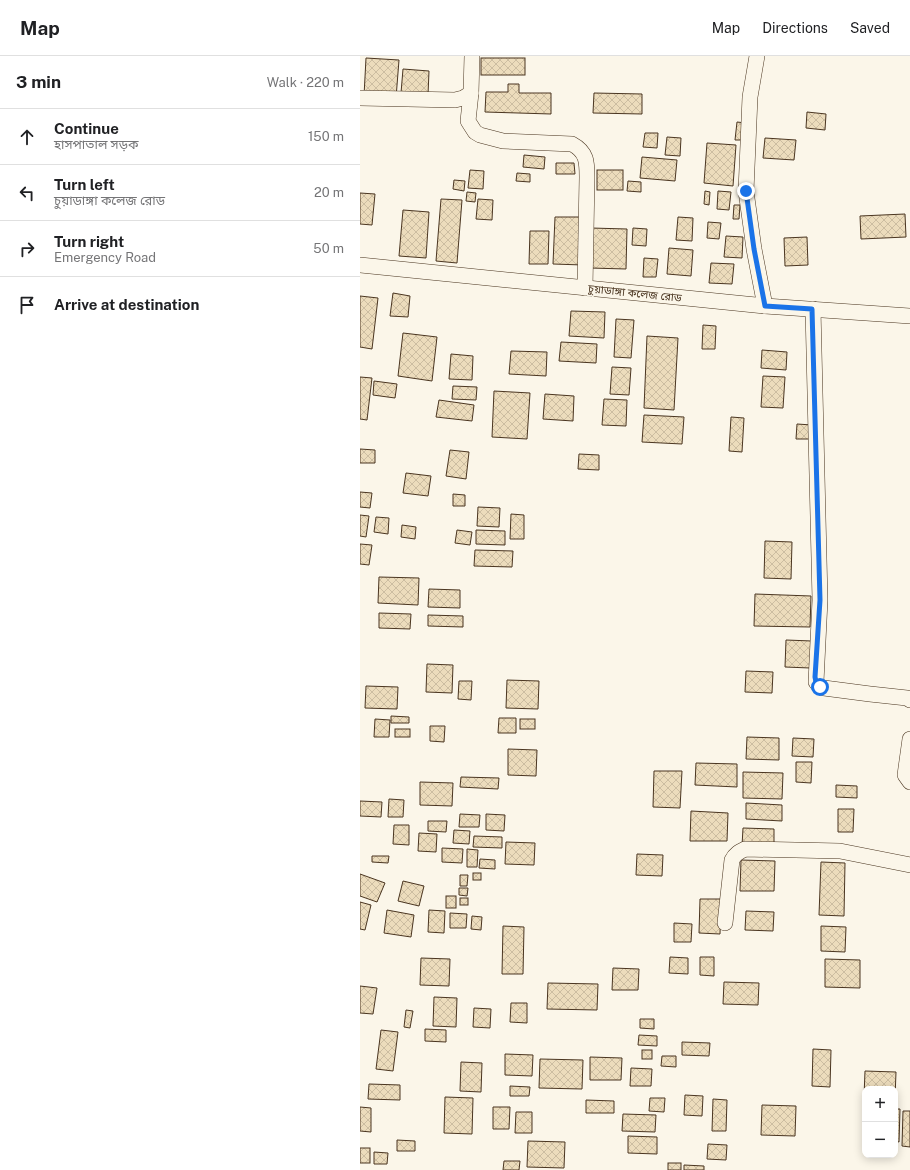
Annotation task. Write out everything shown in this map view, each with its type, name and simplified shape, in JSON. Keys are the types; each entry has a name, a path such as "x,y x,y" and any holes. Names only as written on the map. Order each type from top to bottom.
{"street":[{"path":"472,56 471,93 468,120 475,132 480,135 503,141 572,144 579,148 585,155 587,166 585,288"},
{"path":"757,56 750,96 746,191 754,249 765,306"},
{"path":"360,98 455,100 463,98 471,93"},
{"name":"চুয়াডাঙ্গা কলেজ রোড","path":"360,265 765,306 910,316"},
{"path":"812,309 820,600 816,682 820,687 824,688 907,698 910,700"},
{"path":"910,739 905,775 910,782"},
{"path":"725,923 732,860 734,855 745,849 840,851 910,865"}],"building":[{"path":"366,58 399,60 396,98 364,96"},
{"path":"481,58 525,58 525,75 481,75"},
{"path":"403,69 429,71 428,95 401,93"},
{"path":"508,84 519,84 519,93 551,93 551,114 485,112 486,92 508,92"},
{"path":"594,93 642,94 642,114 593,113"},
{"path":"807,112 826,114 825,130 806,128"},
{"path":"737,122 746,123 745,140 735,140"},
{"path":"645,133 658,133 657,148 643,147"},
{"path":"667,137 681,138 680,156 665,155"},
{"path":"765,138 796,140 794,160 763,158"},
{"path":"707,143 736,145 733,186 704,183"},
{"path":"524,155 545,157 544,169 523,167"},
{"path":"642,157 677,160 675,181 640,178"},
{"path":"556,163 574,163 575,174 556,174"},
{"path":"470,170 484,171 483,189 468,188"},
{"path":"597,170 623,170 623,190 597,190"},
{"path":"517,173 530,174 530,182 516,181"},
{"path":"454,180 465,181 464,191 453,189"},
{"path":"628,181 641,182 641,192 627,191"},
{"path":"705,191 710,192 709,205 704,204"},
{"path":"718,191 731,192 729,210 717,209"},
{"path":"467,192 476,193 475,202 466,201"},
{"path":"360,193 375,194 372,225 360,224"},
{"path":"441,199 462,200 457,263 436,261"},
{"path":"478,199 493,200 492,220 476,219"},
{"path":"734,205 740,205 739,219 733,219"},
{"path":"403,210 429,212 426,258 399,256"},
{"path":"905,214 906,237 861,239 860,216"},
{"path":"555,217 584,217 583,265 553,264"},
{"path":"678,217 693,218 692,241 676,240"},
{"path":"708,222 721,223 719,239 707,238"},
{"path":"591,228 627,229 626,269 590,268"},
{"path":"633,228 647,229 646,246 632,245"},
{"path":"530,231 549,231 548,264 529,264"},
{"path":"726,236 743,237 742,258 724,257"},
{"path":"807,237 808,265 785,266 784,238"},
{"path":"669,248 693,250 691,276 667,274"},
{"path":"644,258 658,259 656,277 643,277"},
{"path":"711,263 734,264 732,284 709,283"},
{"path":"393,293 410,296 408,317 390,316"},
{"path":"360,296 378,298 372,349 360,347"},
{"path":"571,311 605,312 604,338 569,336"},
{"path":"616,319 634,320 631,358 614,357"},
{"path":"703,325 716,326 715,349 702,349"},
{"path":"403,333 437,337 432,381 398,376"},
{"path":"647,336 678,338 674,410 644,408"},
{"path":"561,342 597,344 596,363 559,361"},
{"path":"762,350 787,352 786,370 761,368"},
{"path":"511,351 547,352 546,376 509,374"},
{"path":"451,354 473,356 472,380 449,379"},
{"path":"612,367 631,368 629,395 610,394"},
{"path":"763,376 785,377 783,408 761,407"},
{"path":"360,377 372,378 367,420 360,419"},
{"path":"374,381 397,384 395,398 373,395"},
{"path":"453,386 477,387 476,400 452,399"},
{"path":"494,391 530,393 527,439 492,437"},
{"path":"545,394 574,396 573,421 543,419"},
{"path":"604,399 627,400 626,426 602,425"},
{"path":"439,400 474,405 472,421 436,417"},
{"path":"644,415 684,417 682,444 642,442"},
{"path":"731,417 744,418 742,452 729,451"},
{"path":"797,424 812,425 811,439 796,439"},
{"path":"360,449 375,450 375,463 360,463"},
{"path":"450,450 469,452 466,479 446,476"},
{"path":"579,454 599,455 599,470 578,469"},
{"path":"406,473 431,476 428,496 403,493"},
{"path":"360,492 372,493 370,508 360,507"},
{"path":"453,494 465,495 465,506 453,506"},
{"path":"478,507 500,508 499,527 477,526"},
{"path":"511,514 524,515 524,539 510,539"},
{"path":"360,515 369,516 366,537 360,536"},
{"path":"376,517 389,518 388,534 374,532"},
{"path":"402,525 416,527 415,539 401,537"},
{"path":"457,530 472,532 470,545 455,543"},
{"path":"476,530 505,531 505,545 476,544"},
{"path":"765,541 792,542 791,579 764,578"},
{"path":"360,544 372,545 369,565 360,564"},
{"path":"475,550 513,551 512,567 474,566"},
{"path":"379,577 419,578 418,605 378,603"},
{"path":"429,589 460,590 460,608 428,607"},
{"path":"755,594 811,596 810,627 754,626"},
{"path":"379,613 411,614 410,629 379,628"},
{"path":"428,615 463,616 463,627 428,626"},
{"path":"786,640 812,641 810,668 785,667"},
{"path":"427,664 453,665 452,693 426,692"},
{"path":"746,671 773,672 772,693 745,692"},
{"path":"507,680 539,681 538,709 506,708"},
{"path":"459,681 472,681 471,700 458,699"},
{"path":"366,686 398,687 397,709 365,708"},
{"path":"391,716 409,717 409,723 391,723"},
{"path":"499,718 516,718 516,733 498,733"},
{"path":"375,719 390,720 389,737 374,737"},
{"path":"520,719 535,719 535,729 520,729"},
{"path":"430,726 445,726 444,742 430,741"},
{"path":"395,729 410,729 410,737 395,737"},
{"path":"747,737 779,738 779,760 746,759"},
{"path":"793,738 814,739 813,757 792,756"},
{"path":"508,749 537,750 536,776 508,775"},
{"path":"796,762 812,762 811,783 796,782"},
{"path":"696,763 737,764 737,787 695,785"},
{"path":"654,771 682,771 680,808 653,807"},
{"path":"743,772 783,773 782,799 743,798"},
{"path":"461,777 499,778 498,789 460,787"},
{"path":"420,782 453,783 452,806 420,805"},
{"path":"836,785 857,786 857,798 836,797"},
{"path":"389,799 404,800 403,817 388,817"},
{"path":"360,801 382,802 381,817 360,816"},
{"path":"746,803 782,805 782,821 746,819"},
{"path":"838,809 854,809 853,832 838,832"},
{"path":"691,811 728,813 727,841 690,841"},
{"path":"460,814 480,815 479,827 459,827"},
{"path":"486,814 505,815 504,831 486,830"},
{"path":"428,821 447,821 446,832 428,831"},
{"path":"394,825 409,825 409,845 393,844"},
{"path":"743,828 774,829 774,847 742,846"},
{"path":"454,830 470,831 469,844 453,843"},
{"path":"419,833 437,834 436,852 418,851"},
{"path":"474,836 502,837 502,848 473,847"},
{"path":"506,842 535,843 534,865 505,864"},
{"path":"442,848 463,849 462,863 442,862"},
{"path":"467,849 478,850 477,867 467,867"},
{"path":"637,854 663,855 662,876 636,875"},
{"path":"372,856 389,856 388,863 372,862"},
{"path":"480,859 495,860 495,869 479,868"},
{"path":"741,860 775,861 774,891 740,891"},
{"path":"821,862 845,863 844,916 819,915"},
{"path":"473,873 481,873 481,880 473,880"},
{"path":"360,874 385,883 377,902 360,896"},
{"path":"460,875 468,875 467,886 460,886"},
{"path":"403,881 424,886 419,906 398,901"},
{"path":"459,888 468,888 467,896 459,895"},
{"path":"446,896 456,896 456,908 446,908"},
{"path":"460,898 468,898 468,905 460,905"},
{"path":"700,899 721,899 720,934 699,933"},
{"path":"360,902 371,905 365,930 360,929"},
{"path":"387,910 414,915 411,937 384,933"},
{"path":"429,910 445,911 444,933 428,932"},
{"path":"746,911 774,912 773,931 745,930"},
{"path":"450,913 467,914 466,928 450,928"},
{"path":"472,916 482,917 481,930 471,929"},
{"path":"674,923 692,924 691,942 674,942"},
{"path":"503,926 524,927 523,974 502,974"},
{"path":"821,926 846,927 845,952 821,951"},
{"path":"670,957 688,958 688,974 669,973"},
{"path":"700,957 714,957 714,976 700,975"},
{"path":"421,958 450,959 449,986 420,985"},
{"path":"825,959 860,960 860,988 825,987"},
{"path":"613,968 639,969 638,990 612,990"},
{"path":"724,982 759,983 758,1005 723,1004"},
{"path":"548,983 598,984 597,1010 547,1009"},
{"path":"360,986 377,988 373,1014 360,1013"},
{"path":"434,997 457,998 456,1027 433,1026"},
{"path":"511,1003 527,1003 527,1023 510,1022"},
{"path":"474,1008 491,1009 490,1028 473,1027"},
{"path":"406,1010 413,1011 410,1028 404,1027"},
{"path":"640,1019 654,1019 654,1029 640,1028"},
{"path":"425,1029 446,1030 446,1042 425,1041"},
{"path":"381,1030 398,1032 393,1071 376,1069"},
{"path":"639,1035 657,1036 657,1046 638,1045"},
{"path":"682,1042 710,1043 709,1056 682,1055"},
{"path":"813,1049 831,1050 830,1087 812,1086"},
{"path":"642,1050 652,1050 652,1059 642,1059"},
{"path":"505,1054 533,1055 532,1076 505,1075"},
{"path":"662,1056 676,1056 676,1067 661,1066"},
{"path":"590,1057 622,1058 621,1080 590,1080"},
{"path":"540,1059 583,1060 582,1089 539,1088"},
{"path":"461,1062 482,1063 481,1092 460,1091"},
{"path":"631,1068 652,1069 651,1086 630,1086"},
{"path":"865,1071 896,1072 895,1086 864,1086"},
{"path":"369,1084 400,1085 400,1100 368,1099"},
{"path":"510,1086 530,1087 529,1096 510,1096"},
{"path":"685,1095 703,1096 702,1116 684,1115"},
{"path":"445,1097 473,1098 472,1134 444,1133"},
{"path":"650,1098 665,1098 664,1112 649,1111"},
{"path":"713,1099 727,1100 726,1131 712,1131"},
{"path":"586,1100 614,1101 614,1113 586,1113"},
{"path":"762,1105 796,1106 795,1136 761,1135"},
{"path":"360,1107 371,1108 371,1132 360,1131"},
{"path":"493,1107 510,1107 509,1129 493,1129"},
{"path":"898,1109 900,1109 899,1142"},
{"path":"903,1111 910,1111 910,1147 902,1146"},
{"path":"516,1112 532,1112 532,1133 515,1133"},
{"path":"623,1114 656,1115 655,1132 622,1131"},
{"path":"628,1136 657,1137 657,1154 628,1153"},
{"path":"397,1140 415,1141 415,1151 397,1151"},
{"path":"528,1141 565,1142 564,1168 527,1167"},
{"path":"708,1144 727,1145 726,1160 707,1159"},
{"path":"360,1148 370,1148 370,1163 360,1163"},
{"path":"374,1152 388,1153 387,1164 374,1164"},
{"path":"504,1161 520,1161 519,1170 503,1170"},
{"path":"668,1163 681,1163 681,1170 668,1170"},
{"path":"684,1165 704,1166 704,1170 684,1170"}],"route":[{"path":"746,191 754,249 765,306 812,309 820,600 815,677 816,682 820,687"}]}
